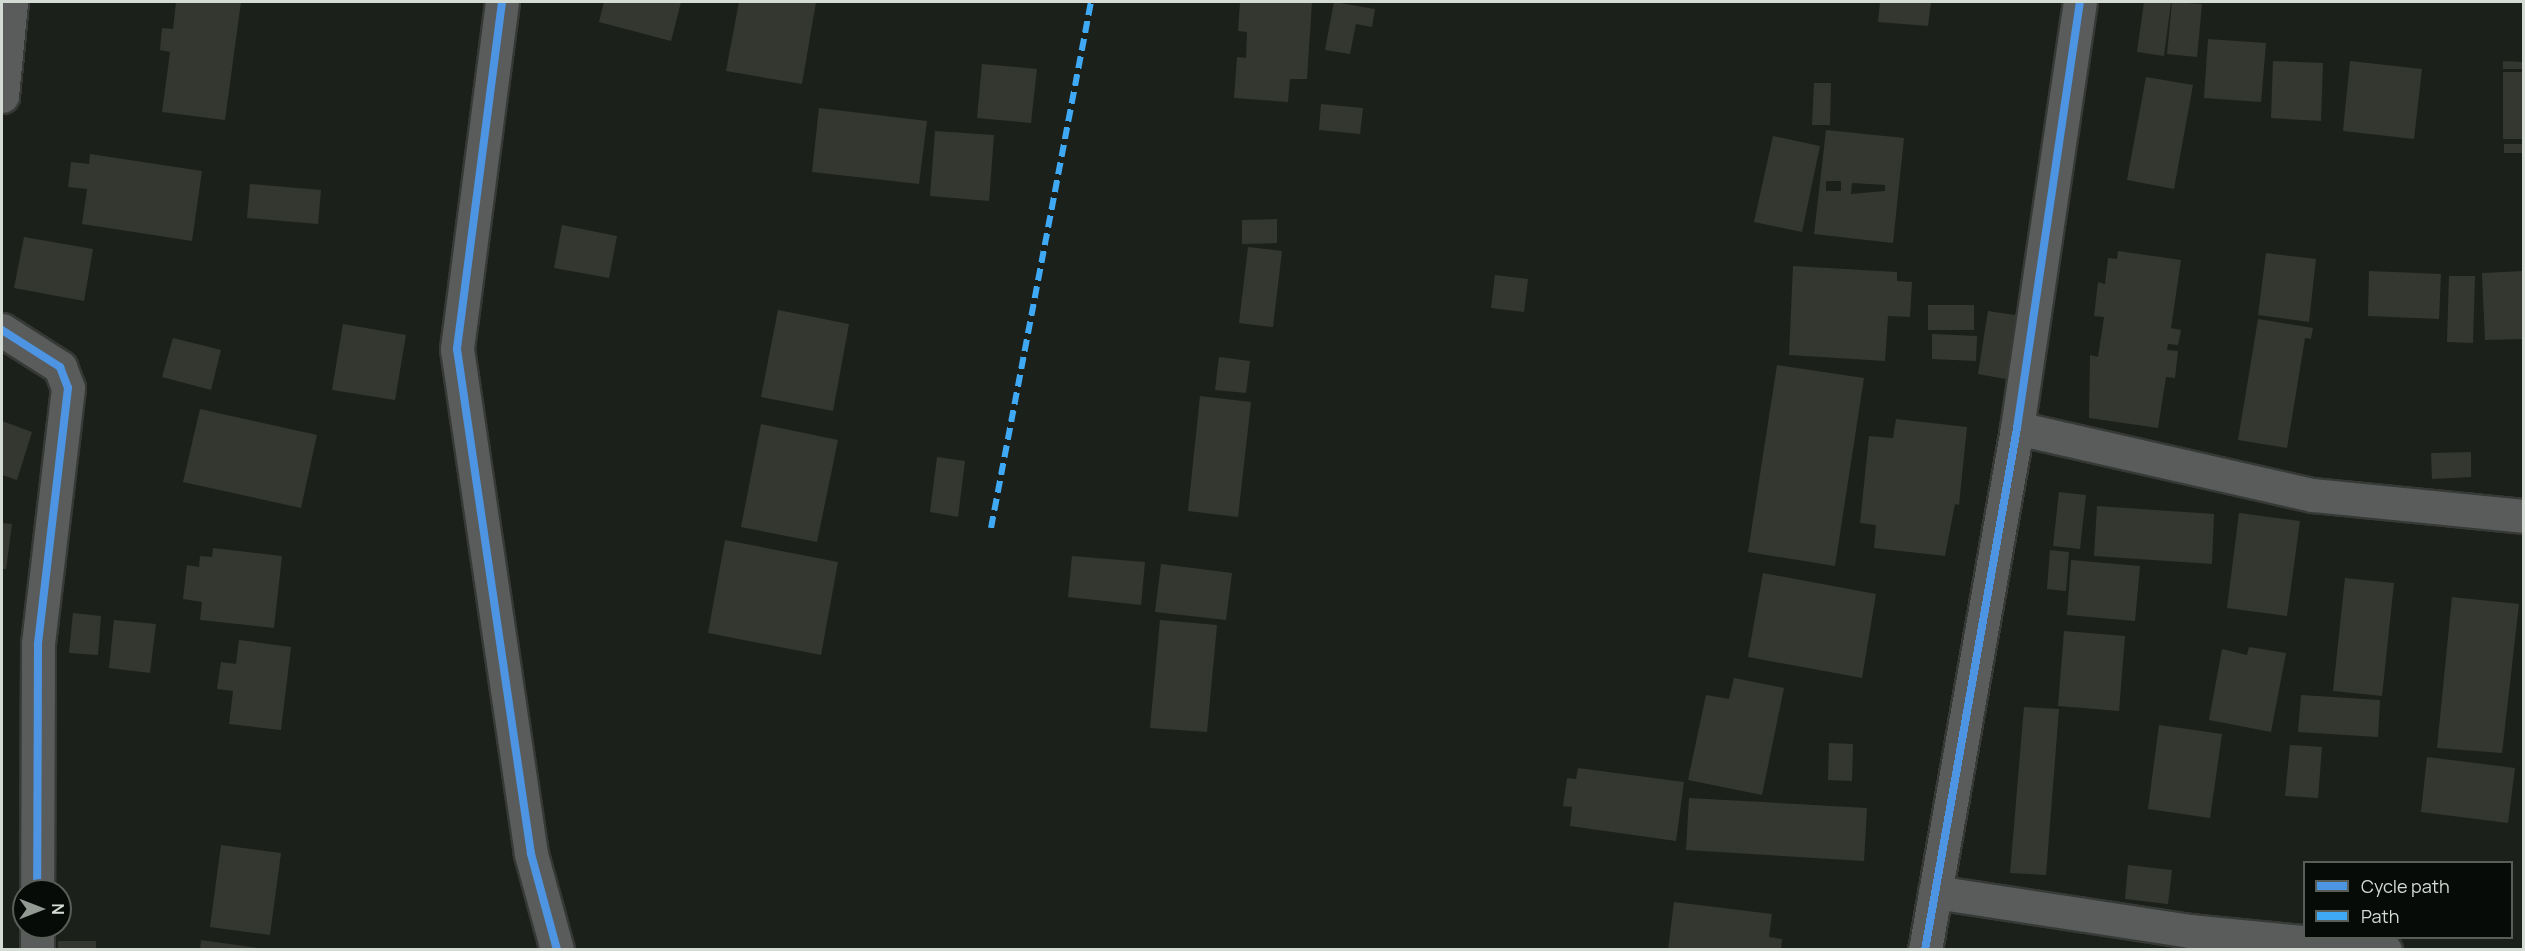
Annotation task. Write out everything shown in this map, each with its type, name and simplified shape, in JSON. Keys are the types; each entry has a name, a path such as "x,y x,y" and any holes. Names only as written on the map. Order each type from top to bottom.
{"street":[{"path":"2,96 11,2"},
{"path":"502,2 457,349 531,855 557,950"},
{"path":"1925,950 2017,428 2080,2"},
{"path":"2,330 60,367 68,388 38,644 37,879"},
{"path":"2017,428 2313,495 2523,516"},
{"path":"1935,892 2190,931 2385,950"}],"building":[{"path":"176,2 241,2 225,120 162,112 170,52 160,50 162,28 173,29"},
{"path":"604,2 681,2 671,41 599,22"},
{"path":"739,2 816,2 802,84 726,71"},
{"path":"1240,2 1312,2 1307,79 1290,79 1288,102 1234,98 1237,57 1246,58 1247,32 1238,31"},
{"path":"1334,2 1375,9 1372,27 1356,24 1350,54 1325,50"},
{"path":"1880,2 1931,2 1928,26 1878,22"},
{"path":"2144,2 2171,2 2164,56 2137,52"},
{"path":"2172,2 2202,4 2197,57 2167,54"},
{"path":"2208,39 2266,43 2261,102 2204,98"},
{"path":"2273,61 2323,63 2321,121 2271,118"},
{"path":"2350,61 2422,69 2414,139 2343,131"},
{"path":"2503,61 2524,62 2524,69 2503,69"},
{"path":"982,64 1037,69 1031,123 977,118"},
{"path":"2503,72 2524,72 2524,139 2503,139"},
{"path":"2146,77 2193,85 2174,189 2127,180"},
{"path":"1814,83 1831,83 1830,125 1812,125"},
{"path":"1321,104 1363,108 1360,134 1319,130"},
{"path":"819,108 927,121 919,184 812,172"},
{"path":"1826,130 1904,138 1893,243 1814,234","holes":["1826,181 1841,181 1841,191 1826,191","1852,183 1885,185 1885,191 1851,194"]},
{"path":"935,131 994,135 989,201 930,196"},
{"path":"1773,136 1820,146 1802,232 1754,222"},
{"path":"2504,144 2524,144 2524,153 2504,153"},
{"path":"90,154 202,171 192,241 82,224 87,189 68,187 71,162 89,164"},
{"path":"250,184 321,190 318,224 247,218"},
{"path":"1277,219 1277,243 1242,244 1242,220"},
{"path":"562,225 617,236 609,278 554,268"},
{"path":"24,237 93,249 84,301 14,288"},
{"path":"1248,247 1282,251 1273,327 1239,323"},
{"path":"2118,251 2181,260 2171,328 2181,330 2178,345 2168,344 2167,350 2178,351 2175,378 2166,377 2158,428 2089,418 2090,355 2098,357 2104,317 2094,316 2098,282 2105,284 2108,258 2117,259"},
{"path":"2266,253 2316,259 2309,322 2258,315"},
{"path":"1793,266 1897,272 1897,281 1912,282 1910,317 1888,316 1885,361 1789,355"},
{"path":"2369,271 2441,274 2439,319 2368,316"},
{"path":"2524,271 2524,339 2485,340 2482,273"},
{"path":"1495,275 1528,279 1524,312 1491,308"},
{"path":"2449,276 2475,276 2473,343 2447,342"},
{"path":"1928,305 1974,305 1974,330 1928,330"},
{"path":"778,310 849,324 833,411 761,397"},
{"path":"1988,311 2021,316 2011,380 1978,374"},
{"path":"2258,319 2313,328 2311,339 2305,338 2287,448 2238,440"},
{"path":"343,324 406,335 395,400 332,390"},
{"path":"1932,334 1977,336 1976,361 1932,359"},
{"path":"173,338 221,350 211,390 162,377"},
{"path":"1219,357 1250,361 1246,393 1215,390"},
{"path":"1777,365 1864,378 1835,566 1748,552"},
{"path":"1200,396 1251,402 1238,517 1188,511"},
{"path":"200,409 317,435 301,508 183,482"},
{"path":"1896,419 1967,427 1959,505 1955,504 1945,556 1874,548 1876,525 1860,523 1869,436 1893,438"},
{"path":"2,421 32,432 17,480 2,475"},
{"path":"761,424 838,440 817,542 741,527"},
{"path":"2471,452 2471,477 2432,479 2431,453"},
{"path":"937,457 965,461 958,517 930,512"},
{"path":"2059,492 2086,495 2080,549 2053,546"},
{"path":"2097,506 2214,514 2212,564 2094,556"},
{"path":"2239,513 2300,521 2287,616 2227,608"},
{"path":"2,523 12,524 6,569 2,569"},
{"path":"725,540 838,562 821,655 708,633"},
{"path":"213,548 282,556 274,628 200,620 202,602 183,599 187,565 199,567 200,556 212,557"},
{"path":"2050,550 2069,552 2066,591 2047,589"},
{"path":"1072,556 1145,562 1141,605 1068,597"},
{"path":"2071,560 2140,566 2135,621 2067,615"},
{"path":"1161,564 1232,573 1226,620 1155,612"},
{"path":"1763,573 1876,594 1862,678 1748,657"},
{"path":"2345,578 2394,583 2382,696 2333,691"},
{"path":"2452,597 2519,604 2502,753 2437,748"},
{"path":"73,613 101,616 98,655 69,653"},
{"path":"114,620 156,624 150,673 109,668"},
{"path":"1160,620 1217,625 1207,732 1150,728"},
{"path":"2064,631 2125,636 2119,711 2058,706"},
{"path":"239,640 291,647 281,730 229,724 233,691 217,689 221,662 236,664"},
{"path":"2249,647 2286,653 2271,732 2209,720 2222,649 2247,655"},
{"path":"1734,678 1784,688 1762,795 1688,780 1706,695 1729,699"},
{"path":"2301,695 2380,700 2378,737 2298,732"},
{"path":"2024,707 2059,709 2046,875 2010,873"},
{"path":"2159,725 2222,734 2210,818 2148,809"},
{"path":"1829,743 1853,744 1852,781 1828,780"},
{"path":"2290,745 2322,747 2318,798 2285,796"},
{"path":"2427,757 2515,768 2508,823 2421,812"},
{"path":"1578,768 1684,782 1676,841 1570,826 1572,807 1563,806 1567,778 1576,779"},
{"path":"1689,798 1867,808 1864,861 1686,850"},
{"path":"221,845 281,853 270,935 210,927"},
{"path":"2128,865 2172,870 2168,904 2125,899"},
{"path":"1674,902 1772,914 1769,937 1782,939 1781,950 1668,950"},
{"path":"201,940 258,948 258,950 200,950"},
{"path":"58,941 96,941 96,950 58,950"}],"marked path":[{"path":"991,528 1091,2"}],"cycle path":[{"path":"502,2 457,349 531,854 557,950"},
{"path":"1925,950 2017,428 2080,2"},
{"path":"2,330 60,367 68,388 38,644 37,879"}]}
